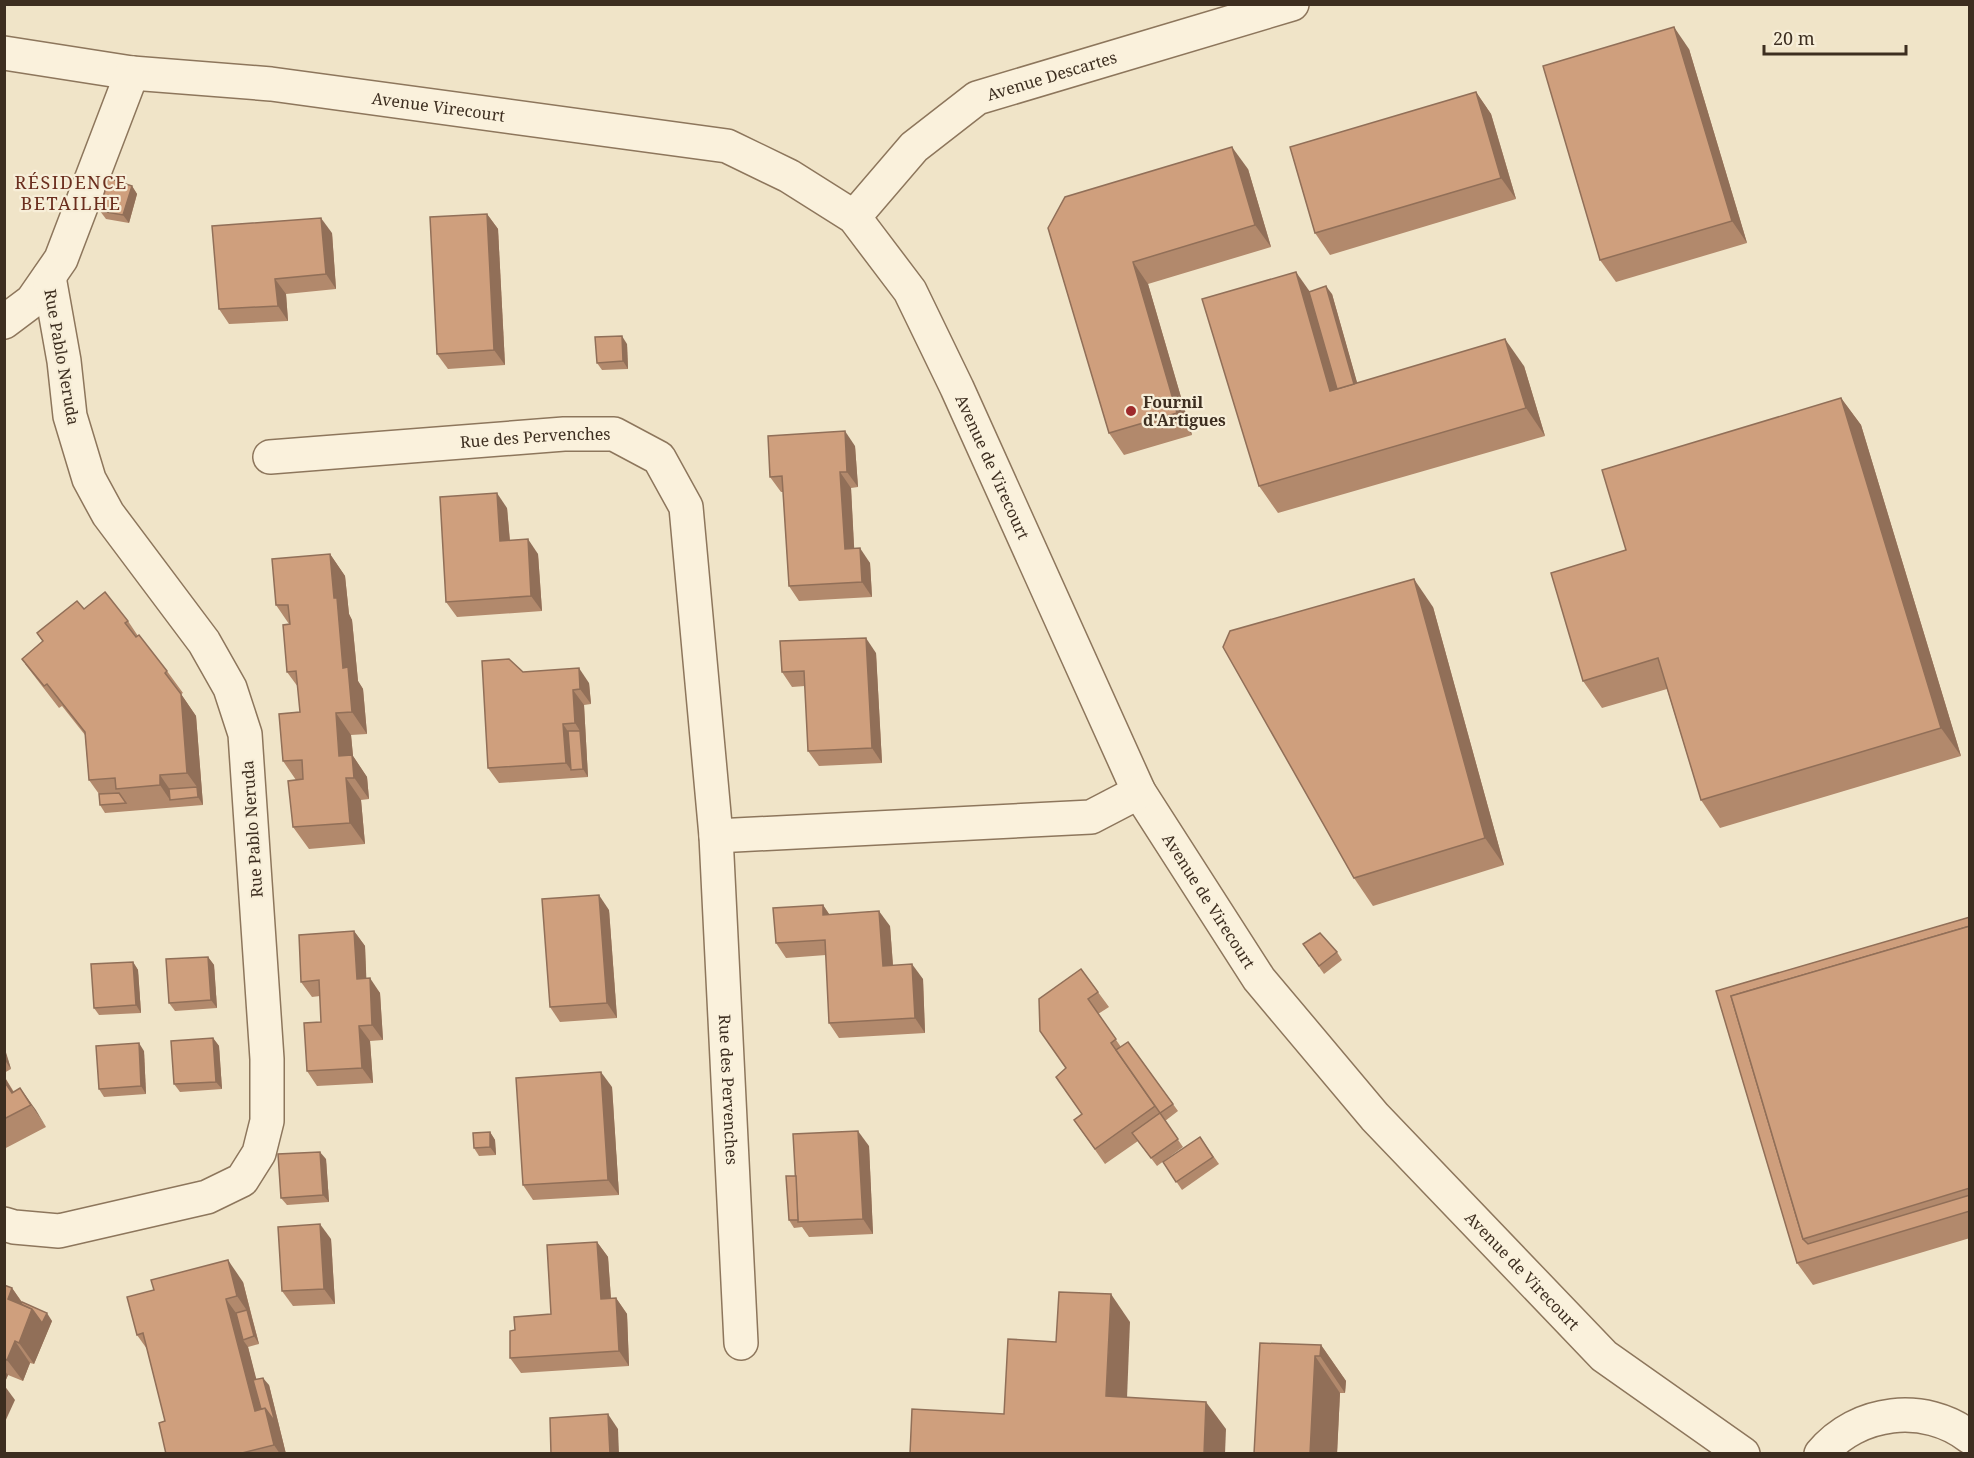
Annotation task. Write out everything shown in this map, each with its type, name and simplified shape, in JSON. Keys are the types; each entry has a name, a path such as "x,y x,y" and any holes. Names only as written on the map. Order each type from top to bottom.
{"street":[{"name":"Avenue Descartes","path":"854,217 914,147 977,98 1292,4"},
{"name":"Avenue Virecourt","path":"4,53 132,73 271,84 727,146 789,176 854,217"},
{"name":"Rue Pablo Neruda","path":"4,322 32,302 61,259 132,73"},
{"name":"Avenue de Virecourt","path":"854,217 910,291 957,388 1139,792 1259,979 1375,1117 1604,1356 1743,1454"},
{"name":"Rue Pablo Neruda","path":"4,1224 59,1231 207,1197 242,1180 259,1154 267,1120 267,1059 245,734 230,688 204,642 108,514 89,479 70,416 64,361 49,277"},
{"name":"Rue des Pervenches","path":"270,457 574,434 614,434 659,458 686,507 716,836 741,1343"},
{"path":"716,836 1091,818 1139,792"},
{"path":"1821,1454 1851,1428 1886,1415 1923,1415 1958,1428 1970,1437"}],"building":[{"path":"1674,27 1732,221 1600,260 1543,66"},
{"path":"1476,92 1501,178 1315,233 1290,147"},
{"path":"1232,147 1255,225 1133,262 1177,413 1109,433 1048,228 1065,197"},
{"path":"108,178 132,186 123,215 100,211"},
{"path":"487,214 494,350 437,354 430,217"},
{"path":"321,218 326,274 275,279 278,306 219,309 212,226"},
{"path":"1296,272 1330,391 1505,339 1526,408 1259,486 1202,299"},
{"path":"1326,286 1354,384 1337,389 1309,292"},
{"path":"622,336 623,361 597,363 595,337"},
{"path":"1841,398 1941,728 1701,800 1658,658 1583,681 1551,573 1626,550 1602,470"},
{"path":"845,431 847,472 840,472 845,549 860,548 862,582 789,586 782,476 770,477 768,436"},
{"path":"497,493 500,541 528,539 531,596 446,602 440,497"},
{"path":"330,554 334,598 337,598 343,668 348,667 352,712 336,713 339,756 352,755 354,778 346,778 350,823 293,827 288,781 303,779 302,760 283,761 279,714 300,712 296,671 287,672 283,625 290,624 288,605 276,605 272,559"},
{"path":"1414,579 1485,838 1354,878 1223,647 1230,631"},
{"path":"105,592 128,621 125,623 136,637 139,635 167,671 165,673 181,694 187,773 160,775 160,785 116,789 115,778 89,780 85,732 47,684 44,686 22,659 43,641 37,633 77,601 84,609"},
{"path":"866,638 872,748 808,751 804,671 782,672 780,641"},
{"path":"509,659 523,672 579,668 580,689 573,690 575,723 563,724 566,763 488,768 482,661"},
{"path":"568,731 580,731 583,769 571,770"},
{"path":"197,787 198,797 170,800 169,789"},
{"path":"119,793 126,803 100,805 99,794"},
{"path":"599,895 607,1003 550,1007 542,899"},
{"path":"823,905 823,915 879,911 883,966 912,964 915,1018 829,1023 825,940 776,943 773,908"},
{"path":"1970,917 1970,926 1731,996 1803,1239 1808,1244 1970,1195 1970,1211 1797,1263 1716,991"},
{"path":"1970,926 1970,1188 1803,1239 1731,996"},
{"path":"354,931 357,979 370,978 372,1025 359,1026 362,1068 307,1071 304,1023 321,1022 319,980 301,982 299,935"},
{"path":"1320,933 1337,952 1319,966 1303,944"},
{"path":"208,957 211,1000 169,1003 166,959"},
{"path":"133,962 136,1005 94,1008 91,964"},
{"path":"1081,969 1098,992 1088,999 1116,1039 1111,1043 1155,1106 1095,1149 1074,1120 1082,1114 1056,1077 1066,1068 1040,1031 1039,999"},
{"path":"213,1038 216,1082 174,1084 171,1041"},
{"path":"1128,1042 1173,1104 1160,1113 1116,1050"},
{"path":"139,1043 141,1086 99,1089 96,1046"},
{"path":"601,1072 608,1180 523,1185 516,1078"},
{"path":"4,1081 12,1093 20,1088 31,1105 4,1119"},
{"path":"1160,1113 1178,1139 1151,1158 1132,1133"},
{"path":"858,1131 863,1219 798,1222 793,1134"},
{"path":"490,1132 490,1147 474,1148 473,1133"},
{"path":"1200,1137 1213,1157 1176,1182 1163,1162"},
{"path":"320,1152 323,1195 281,1198 278,1154"},
{"path":"786,1176 796,1176 798,1220 789,1220"},
{"path":"320,1224 324,1289 282,1291 278,1227"},
{"path":"597,1242 601,1299 616,1298 619,1351 510,1358 510,1331 515,1330 514,1317 551,1314 547,1245"},
{"path":"228,1260 237,1296 226,1299 255,1411 265,1408 274,1445 238,1454 166,1454 159,1423 165,1421 143,1333 137,1335 127,1297 154,1290 151,1280"},
{"path":"4,1285 12,1288 8,1299 32,1309 19,1343 15,1341 7,1360 4,1358"},
{"path":"1059,1292 1111,1294 1106,1396 1206,1402 1204,1454 910,1454 912,1409 1004,1414 1008,1339 1056,1342"},
{"path":"22,1302 47,1313 42,1323 32,1309 21,1304"},
{"path":"247,1310 254,1336 243,1340 236,1313"},
{"path":"1260,1343 1321,1345 1320,1356 1315,1356 1310,1454 1254,1454"},
{"path":"263,1378 275,1422 265,1408 261,1409 253,1380"},
{"path":"608,1414 610,1454 551,1454 550,1418"}],"place":[{"name":"Fournil d'Artigues","path":"1131,411"}],"district":[{"name":"RÉSIDENCE BETAILHE","path":"71,193"}]}
